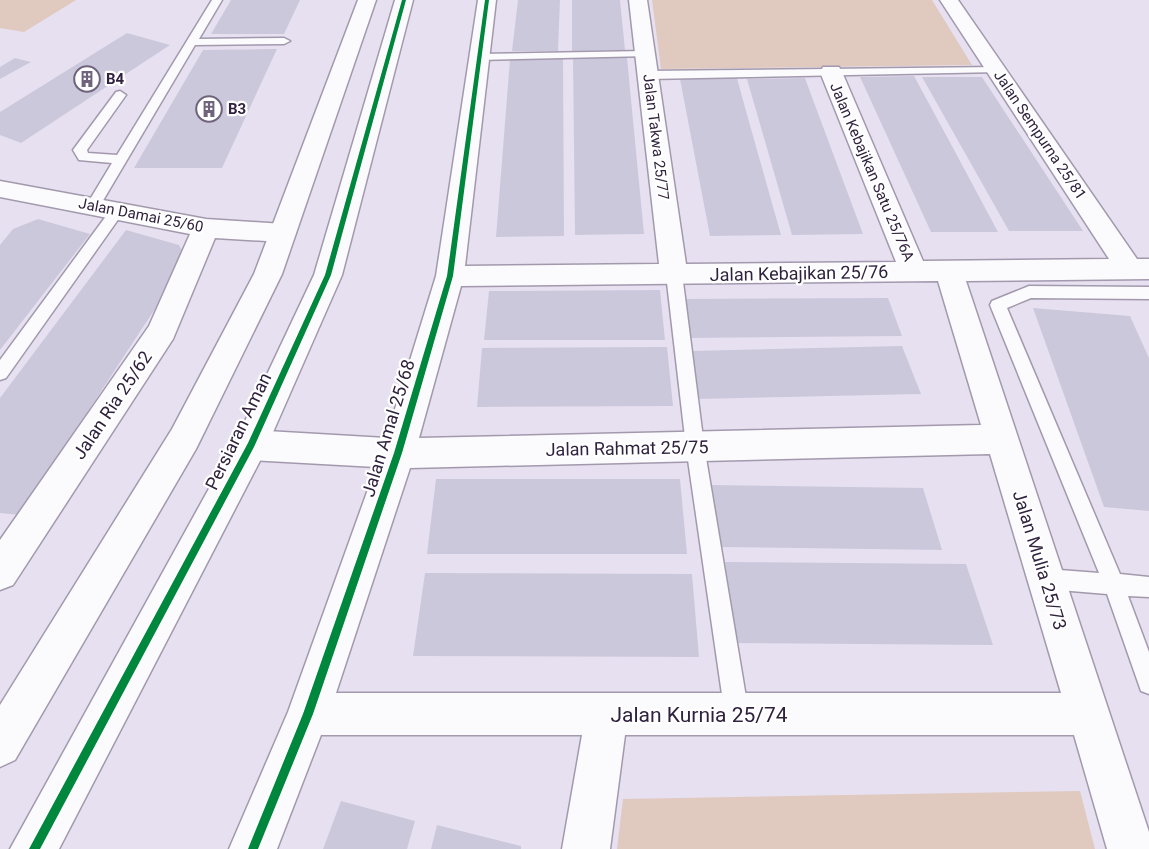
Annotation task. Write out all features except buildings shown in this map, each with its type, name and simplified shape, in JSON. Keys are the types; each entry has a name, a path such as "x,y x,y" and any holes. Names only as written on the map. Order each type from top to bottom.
{"street":[{"path":"0,745 184,440 268,274 368,0"},
{"name":"Persiaran Aman","path":"34,849 251,445 328,274 404,0"},
{"name":"Jalan Amal 25/68","path":"253,849 308,714 398,453 450,276 487,0"},
{"name":"Jalan Takwa 25/77","path":"638,0 674,274"},
{"name":"Jalan Sempurna 25/81","path":"949,0 996,70 1139,269"},
{"name":"Jalan Kebajikan Satu 25/76A","path":"831,72 932,272"},
{"path":"0,212 9,190"},
{"name":"Jalan Damai 25/60","path":"9,190 206,228 283,233"},
{"name":"Jalan Ria 25/62","path":"0,572 11,540 162,331 206,228"},
{"name":"Jalan Kebajikan 25/76","path":"450,276 1139,269"},
{"name":"Jalan Mulia 25/73","path":"932,272 1002,439 1131,849"},
{"name":"Jalan Rahmat 25/75","path":"251,445 398,453 1002,439"},
{"name":"Jalan Kurnia 25/74","path":"308,714 1089,714"},
{"path":"586,849 608,715"}],"lane":[{"path":"0,373 105,208 121,159 217,0"},
{"path":"192,42 284,41"},
{"path":"479,57 831,72 996,70"},
{"path":"120,95 80,150 84,157 121,159"},
{"path":"674,274 695,446 738,715"},
{"path":"1149,293 1029,292 998,304 1114,585 1149,683"},
{"path":"1047,579 1149,587"}],"shaded area":[{"path":"0,0 76,0 24,32 0,28"},
{"path":"652,0 932,0 972,65 661,69"},
{"path":"1080,791 1095,849 617,849 623,799"}],"cycle path":[{"path":"34,849 251,445 328,275 404,0"},
{"path":"253,849 308,714 398,453 450,276 487,0"}],"place":[{"name":"B4","path":"87,79"},
{"name":"B3","path":"209,109"}]}
